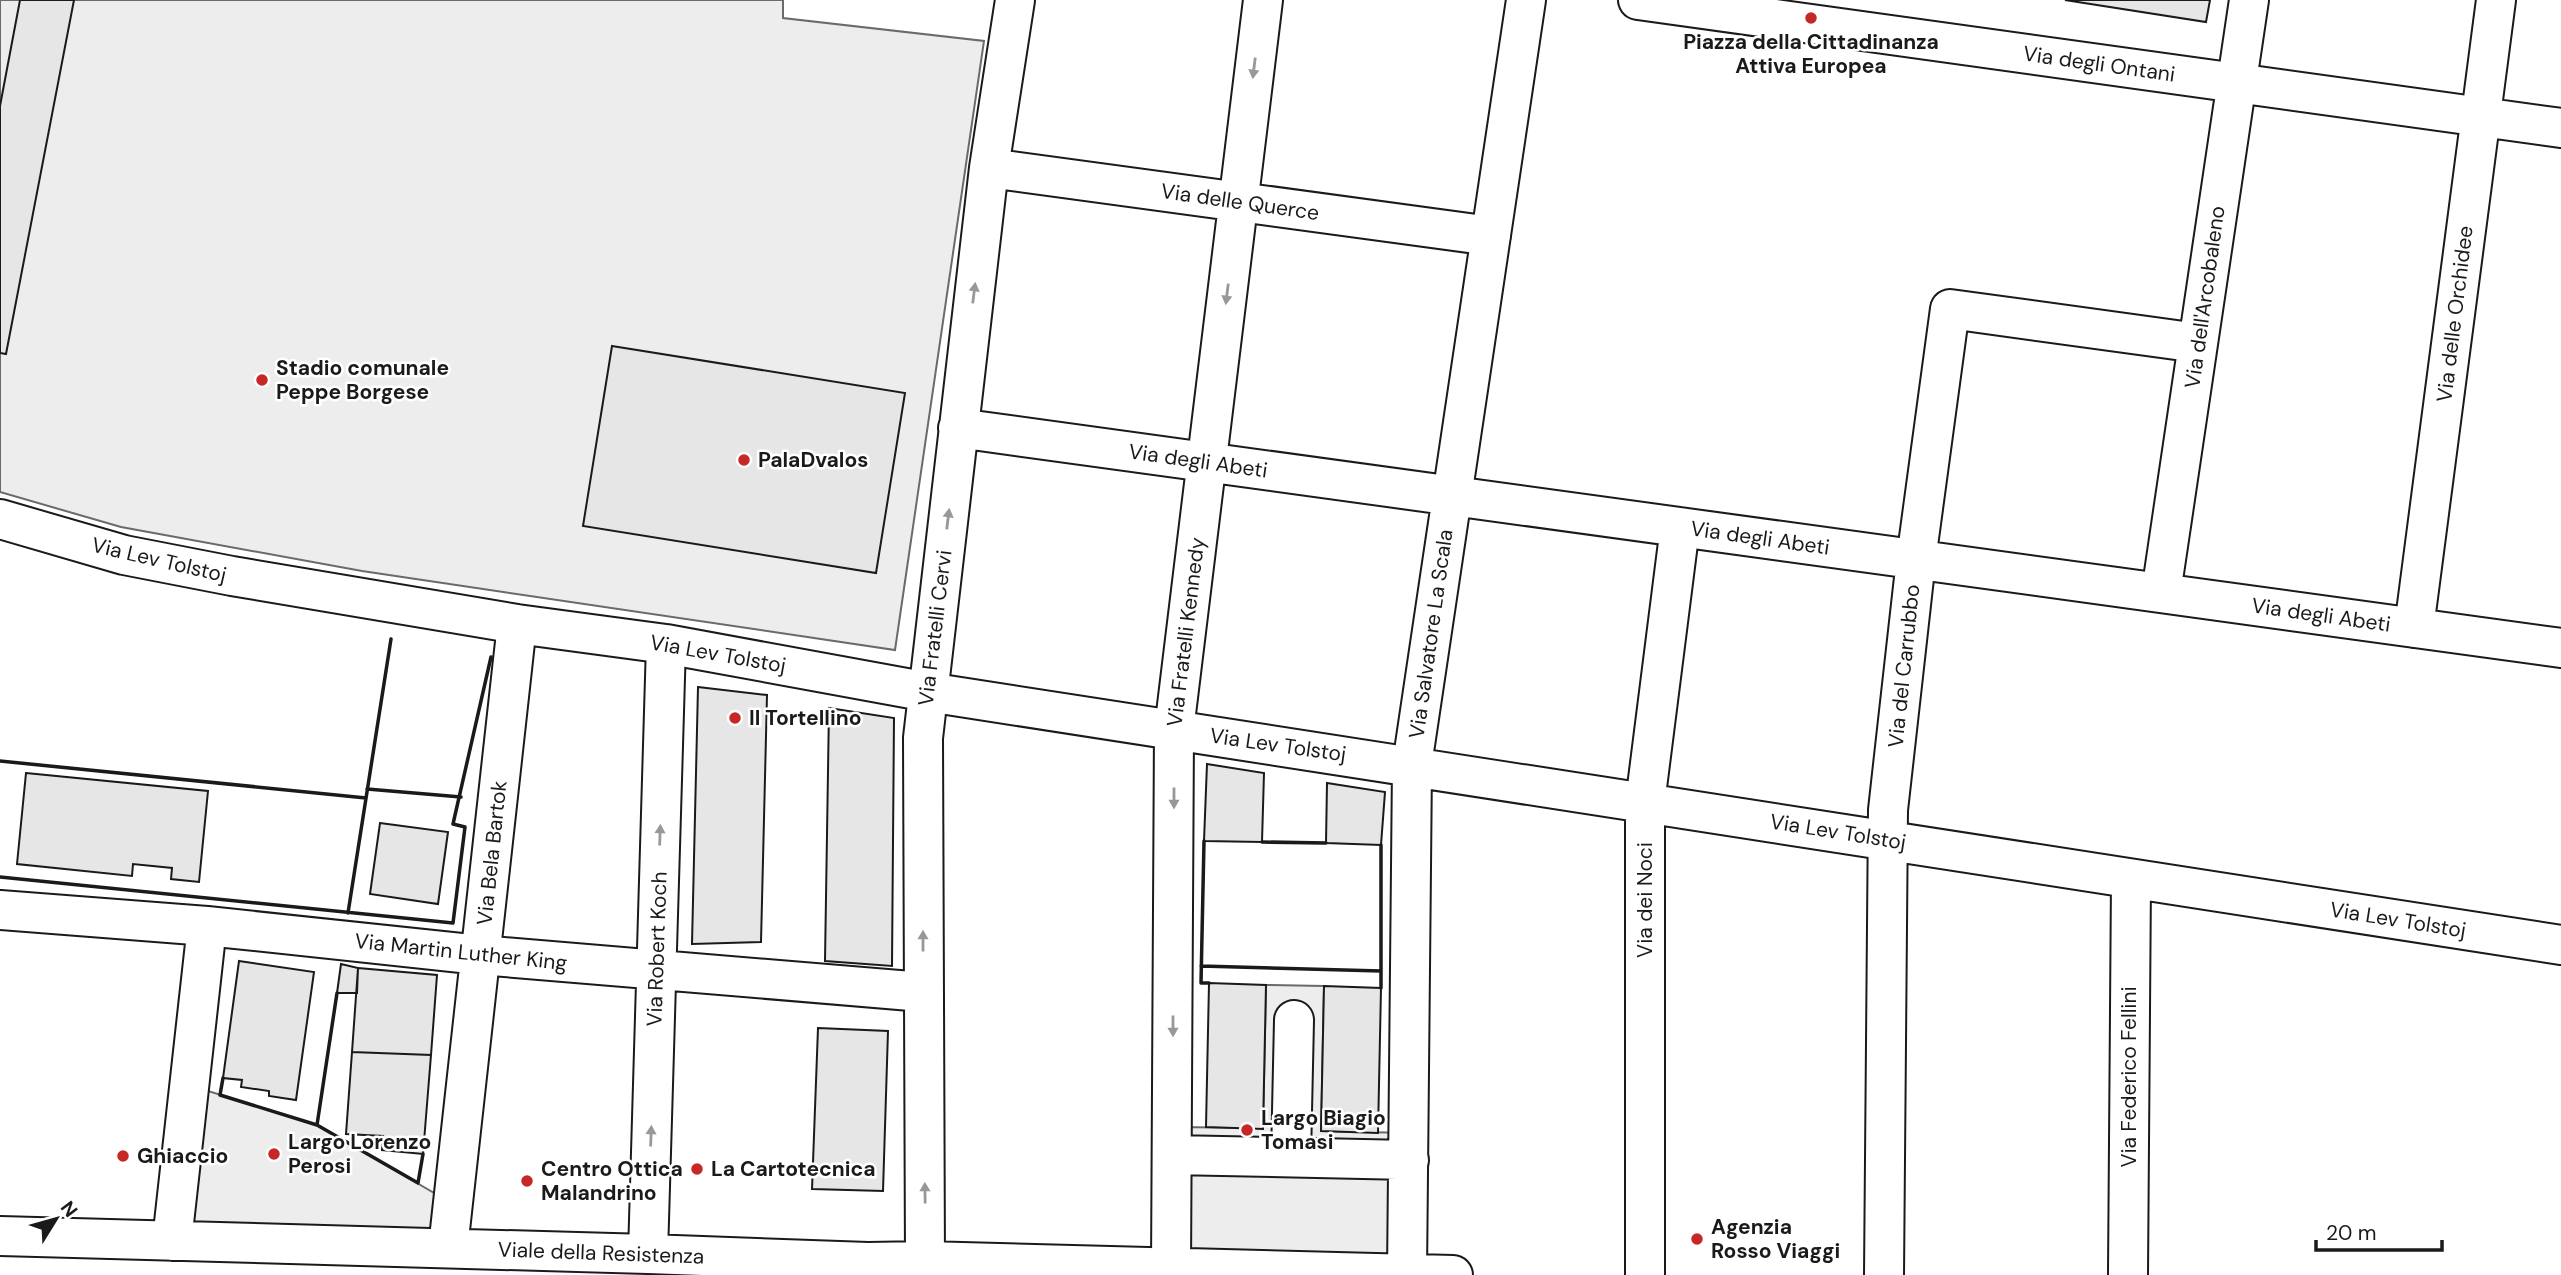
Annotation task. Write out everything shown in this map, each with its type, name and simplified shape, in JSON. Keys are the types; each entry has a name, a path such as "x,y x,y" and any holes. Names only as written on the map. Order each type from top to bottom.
{"street":[{"name":"Via Fratelli Cervi","path":"925,1261 923,738 989,168 1015,0"},
{"name":"Via Fratelli Kennedy","path":"1171,1268 1174,730 1262,0"},
{"name":"Via Salvatore La Scala","path":"1406,1274 1412,765 1526,0"},
{"name":"Via degli Ontani","path":"1637,0 2561,128"},
{"name":"Via dell'Arcobaleno","path":"2161,593 2249,0"},
{"name":"Via delle Orchidee","path":"2414,628 2496,0"},
{"name":"Via delle Querce","path":"989,168 1491,236"},
{"name":"Via del Carrubbo","path":"1884,1275 1888,810 1916,560 1950,309 2198,342"},
{"name":"Via degli Abeti","path":"958,428 2561,648"},
{"name":"Via Lev Tolstoj","path":"0,519 138,558 517,624 666,644 928,692 2561,945"},
{"name":"Via dei Noci","path":"1645,1275 1645,803 1680,527"},
{"name":"Via Bela Bartok","path":"448,1248 517,624"},
{"name":"Via Robert Koch","path":"648,1254 666,644"},
{"name":"Via Federico Fellini","path":"2128,1275 2131,879"},
{"name":"Via Martin Luther King","path":"0,910 207,926 480,955 923,992"},
{"path":"172,1241 207,926"},
{"path":"1291,1157 1294,1020"},
{"path":"1172,1155 1409,1160"},
{"name":"Viale della Resistenza","path":"0,1236 172,1241 361,1260 448,1248 648,1254 869,1268 925,1261 1120,1271 1171,1268 1453,1275"}],"shaded area":[{"path":"0,0 783,0 783,18 984,41 895,650 362,571 121,527 0,492"},
{"name":"Largo Biagio Tomasi","path":"1266,985 1324,986 1321,1131 1409,1133 1407,1274 1171,1268 1173,1127 1263,1128"},
{"name":"Largo Lorenzo Perosi","path":"189,1085 317,1125 453,1204 448,1248 172,1241"}],"building":[{"path":"20,0 74,0 6,354 0,353 0,106"},
{"path":"2065,0 2210,0 2206,22"},
{"name":"PalaDvalos","path":"612,346 905,393 876,573 583,526"},
{"path":"698,687 767,695 761,942 692,944"},
{"path":"829,708 894,718 892,966 825,961"},
{"path":"1207,764 1264,773 1262,842 1204,841"},
{"path":"26,773 208,791 199,882 171,879 172,868 133,864 132,876 17,864"},
{"path":"1327,783 1385,792 1381,845 1326,843"},
{"path":"380,823 448,832 438,904 370,894"},
{"path":"239,961 314,972 296,1100 269,1096 269,1091 241,1087 242,1080 223,1078"},
{"path":"341,964 358,968 357,993 337,993"},
{"path":"358,968 437,975 431,1055 352,1052"},
{"path":"1209,983 1266,985 1263,1129 1206,1127"},
{"path":"1324,986 1381,988 1378,1133 1321,1131"},
{"path":"818,1028 888,1031 883,1191 812,1189"},
{"path":"352,1052 431,1055 423,1154 382,1150 383,1136 346,1134"}],"wall":[{"path":"348,913 391,639"},
{"path":"0,877 453,923 465,827 453,824 491,657"},
{"path":"0,761 366,798"},
{"path":"367,789 461,797"},
{"path":"1204,841 1201,983 1209,983"},
{"path":"1262,842 1326,843"},
{"path":"1381,845 1381,988"},
{"path":"1201,966 1381,971"},
{"path":"317,1125 337,993"},
{"path":"223,1078 220,1095 317,1125 418,1183 423,1154"}],"place":[{"name":"Piazza della Cittadinanza Attiva Europea","path":"1811,18"},
{"name":"Stadio comunale Peppe Borgese","path":"262,380"},
{"name":"PalaDvalos","path":"744,460"},
{"name":"Il Tortellino","path":"735,718"},
{"name":"Largo Biagio Tomasi","path":"1247,1130"},
{"name":"Largo Lorenzo Perosi","path":"274,1154"},
{"name":"Ghiaccio","path":"123,1156"},
{"name":"La Cartotecnica","path":"697,1169"},
{"name":"Centro Ottica Malandrino","path":"527,1181"},
{"name":"Agenzia Rosso Viaggi","path":"1697,1239"}]}
